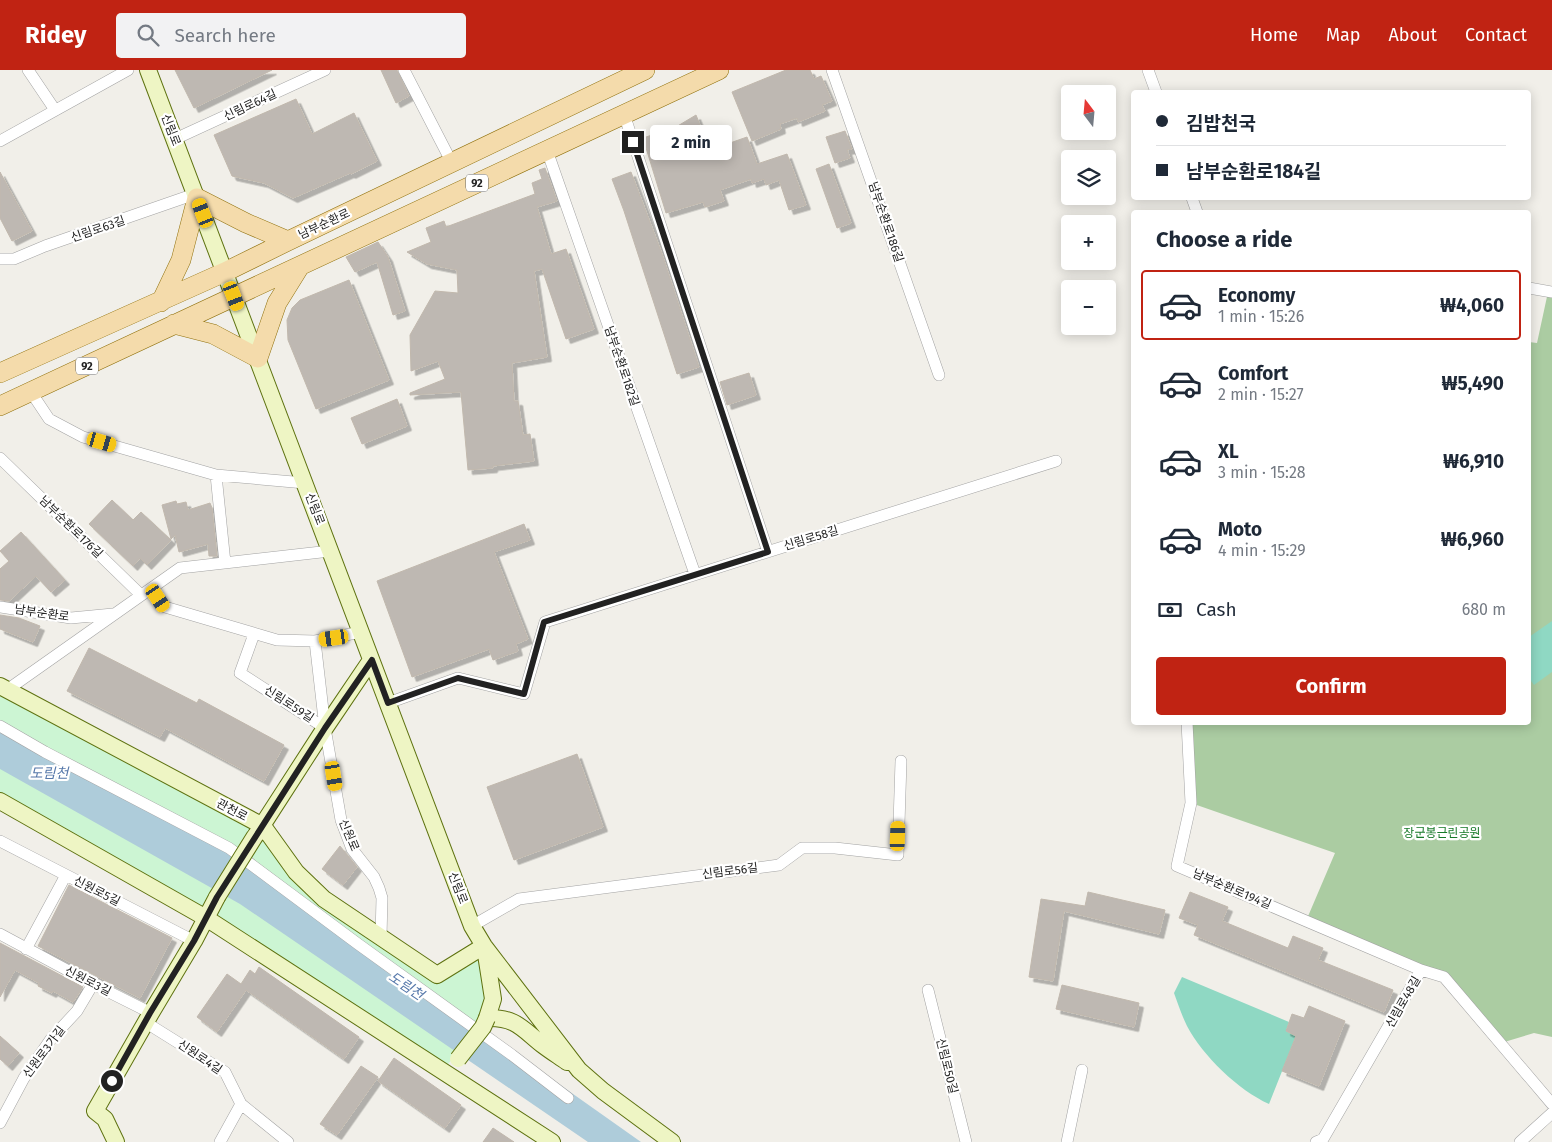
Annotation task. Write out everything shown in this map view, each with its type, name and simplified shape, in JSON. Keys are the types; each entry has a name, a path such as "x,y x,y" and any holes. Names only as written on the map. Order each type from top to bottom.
{"main road":[{"name":"신림로","path":"148,70 472,926 484,946 579,1070 603,1091 672,1142"},
{"name":"남부순환로","path":"0,373 225,272 645,70"},
{"name":"92","path":"0,406 234,296 552,153 624,114 719,70"},
{"path":"161,302 181,260 196,196 246,223 288,241"},
{"path":"174,324 213,334 258,358 277,303 300,266"},
{"path":"116,1142 105,1119 95,1111 148,1017 194,941 217,897 325,728 372,660"},
{"name":"관천로","path":"4,688 259,831 296,872 324,899 437,975 484,946"},
{"path":"0,801 206,918 552,1142"},
{"name":"신림로","path":"484,946 493,999 487,1018"},
{"path":"446,1073 477,1034 487,1018 501,1018 514,1022 545,1047 579,1070"}],"street":[{"path":"28,70 56,110"},
{"path":"0,141 128,70"},
{"name":"신림로64길","path":"175,139 325,70"},
{"path":"404,70 452,163"},
{"name":"남부순환로186길","path":"832,70 939,375"},
{"path":"1148,70 1155,90"},
{"path":"624,114 768,552"},
{"path":"323,259 552,153"},
{"name":"남부순환로182길","path":"552,153 695,574"},
{"name":"신림로63길","path":"0,259 14,259 45,246 196,196"},
{"path":"1531,288 1552,292"},
{"path":"31,392 49,419 83,437 216,475 305,483"},
{"name":"남부순환로176길","path":"0,458 142,595"},
{"name":"신림로58길","path":"388,703 458,678 524,694 544,622 1056,461"},
{"path":"216,475 225,563"},
{"path":"4,688 180,568 330,550"},
{"path":"152,588 165,607 277,640 315,641 362,632"},
{"name":"남부순환로","path":"0,607 71,618 114,614"},
{"name":"신림로59길","path":"254,634 240,673 325,728"},
{"name":"신림로59길","path":"315,641 325,728"},
{"name":"남부순환로194길","path":"1187,725 1191,803 1177,866 1421,970"},
{"path":"0,726 45,752 229,848 568,1098"},
{"name":"신원로","path":"325,728 339,808 346,834 352,848 374,878 382,898 381,937"},
{"name":"신림로56길","path":"472,926 519,899 779,865 802,848 835,848 898,855 901,761"},
{"name":"신원로5길","path":"0,841 194,941"},
{"path":"26,949 66,876"},
{"name":"신원로3길","path":"0,934 93,984 148,1017"},
{"name":"신림로48길","path":"1316,1142 1323,1139 1421,970 1444,977 1552,1104"},
{"name":"신원로3가길","path":"0,1123 24,1078 51,1039 77,1011 93,984"},
{"name":"신림로50길","path":"928,990 966,1142"},
{"name":"신원로4길","path":"148,1017 225,1072 241,1104 288,1142"},
{"path":"1067,1142 1082,1070"},
{"path":"220,1142 241,1104"},
{"path":"1520,1142 1552,1113"}],"green space":[{"name":"장군봉근린공원","path":"1548,292 1552,292 1552,1037 1534,1033 1501,1043 1444,977 1306,921 1335,853 1191,803 1187,725 1531,725 1531,342 1537,343"},
{"path":"1552,621 1552,672 1534,685 1531,681 1531,636"},
{"path":"0,692 248,824 266,839 292,873 438,980 480,953 488,997 481,1023 445,1068 0,797"},
{"path":"1182,977 1289,1022 1286,1031 1296,1036 1269,1104 1257,1098 1234,1081 1202,1049 1185,1022 1174,993"}],"water":[{"name":"도림천","path":"0,722 231,852 641,1142 588,1142 240,904 0,769"}],"building":[{"path":"175,70 272,70 194,108"},
{"path":"381,70 397,70 409,96 396,103"},
{"path":"786,70 810,70 814,79 821,76 832,101 822,105 825,111 798,122 797,118 780,124 781,129 752,141 732,92"},
{"path":"296,99 312,134 354,113 377,161 293,198 264,183 232,176 214,135"},
{"path":"696,115 710,150 747,137 757,164 787,154 806,205 789,210 779,180 766,185 764,179 752,183 751,179 720,190 724,201 705,207 703,202 666,213 643,138 676,127"},
{"path":"845,131 852,149 847,150 850,158 835,163 826,137"},
{"path":"829,164 851,223 837,228 816,169"},
{"path":"545,168 557,201 537,207 551,254 566,249 594,329 566,339 542,269 534,271 547,357 512,363 514,401 518,401 523,435 530,434 534,461 468,470 461,392 410,395 410,393 445,379 438,361 411,371 410,335 435,291 458,293 457,270 427,264 407,252 431,242 426,228 444,221 446,227 535,194 532,183 542,179 539,170"},
{"path":"0,172 32,231 12,241 0,218"},
{"path":"631,172 662,254 699,367 677,374 612,179"},
{"path":"378,242 388,257 405,311 393,315 377,262 355,272 346,257"},
{"path":"349,280 389,380 316,409 288,340 287,320 292,308 300,300"},
{"path":"749,373 756,395 727,405 720,382"},
{"path":"397,399 407,426 362,444 351,418"},
{"path":"112,500 133,520 141,512 171,540 147,565 140,558 133,566 89,524"},
{"path":"176,501 177,504 186,502 188,510 210,503 217,556 209,556 208,544 179,552 175,535 171,539 162,505"},
{"path":"524,524 530,540 494,552 528,639 516,644 518,651 493,660 489,649 412,677 377,581"},
{"path":"21,532 65,580 51,592 36,576 9,601 0,600 0,569 9,561 0,551"},
{"path":"0,615 19,618 40,626 33,642 0,629"},
{"path":"89,648 197,703 199,699 284,745 264,781 165,728 160,737 67,691"},
{"path":"577,754 603,827 514,860 487,787"},
{"path":"340,846 357,867 343,885 322,869"},
{"path":"69,885 172,938 140,998 38,946"},
{"path":"1088,892 1165,910 1159,934 1064,911 1053,981 1029,977 1041,899 1085,906"},
{"path":"1190,892 1228,907 1222,921 1288,948 1293,936 1323,948 1318,960 1393,990 1384,1012 1194,935 1198,925 1179,918"},
{"path":"0,943 83,987 73,1002 53,991 52,993 38,986 39,983 15,970 0,997"},
{"path":"259,967 359,1037 344,1059 246,990 217,1032 197,1017 227,974 241,984 250,970 255,974"},
{"path":"1062,985 1139,1003 1134,1027 1056,1009"},
{"path":"1309,1006 1345,1021 1319,1086 1282,1071 1296,1036 1286,1031 1292,1014 1304,1018"},
{"path":"0,1036 19,1053 8,1066 0,1059"},
{"path":"394,1058 461,1105 445,1128 378,1081"},
{"path":"361,1066 378,1077 337,1135 320,1124"},
{"path":"493,1128 514,1142 483,1142"}],"route":[{"path":"112,1081 150,1013 194,941 217,897 325,728 372,660 388,703 458,678 524,694 544,622 768,552 633,142"}]}
